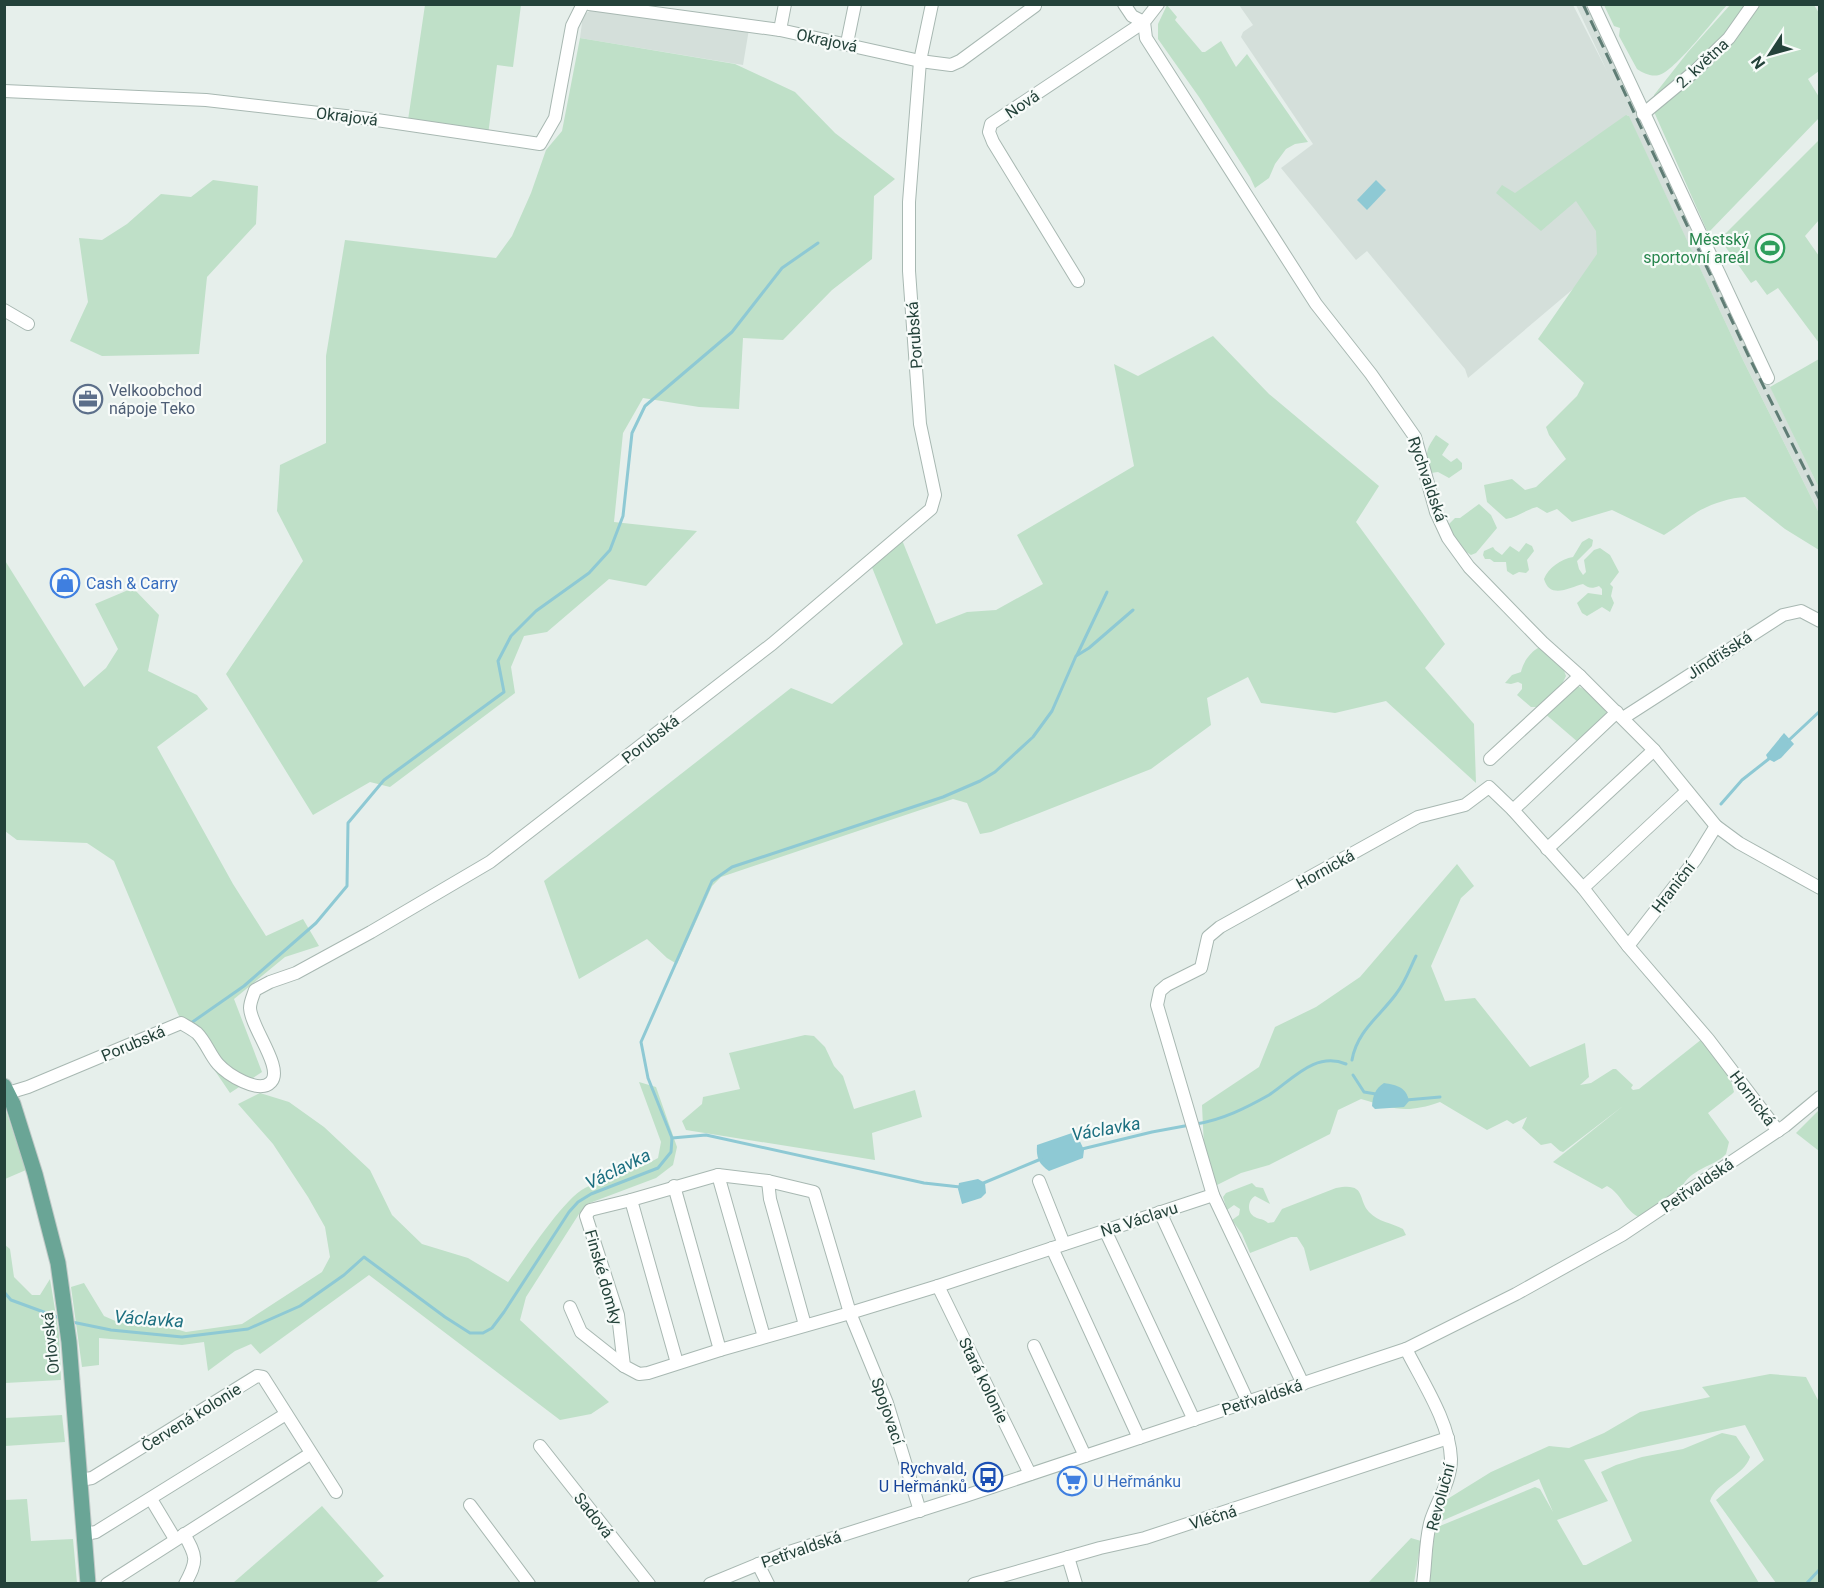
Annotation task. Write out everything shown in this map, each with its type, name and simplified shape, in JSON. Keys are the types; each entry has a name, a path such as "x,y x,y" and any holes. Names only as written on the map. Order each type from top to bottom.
{"main road":[{"name":"Orlovská","path":"8,1094 35,1174 58,1263 69,1342 88,1584"}],"street":[{"name":"Okrajová","path":"4,91 206,100 363,118 540,144 555,118 572,26 583,4"},
{"name":"Okrajová","path":"590,4 644,8 780,30 920,61"},
{"path":"780,30 784,4"},
{"path":"847,43 855,4"},
{"name":"Porubská","path":"8,1094 181,1023 197,1034 219,1065 249,1085 264,1086 272,1081 275,1071 273,1060 257,1034 251,1016 250,1005 255,990 296,973 490,862 772,644 931,509 934,495 920,424 909,271 909,202 920,61 932,4"},
{"name":"Rychvaldská","path":"1124,4 1132,16 1144,22 1146,38 1316,304 1371,374 1415,437 1436,512 1449,538 1469,567 1542,642 1580,676 1654,750 1716,826 1739,843 1820,888"},
{"path":"1144,22 1158,4"},
{"path":"1593,4 1768,378"},
{"name":"2. května","path":"1643,114 1695,71 1729,38 1753,4"},
{"path":"920,61 951,65 960,61 1035,6"},
{"name":"Nová","path":"1078,281 993,142 989,132 991,124 1144,22"},
{"path":"4,310 28,324"},
{"name":"Jindřišská","path":"1513,810 1620,715 1783,615 1801,611 1820,621"},
{"path":"1490,759 1580,676"},
{"path":"1547,849 1654,750"},
{"name":"Hornická","path":"1303,1384 1214,1195 1157,1005 1160,992 1167,985 1201,968 1208,937 1220,927 1418,817 1466,805 1489,787 1513,810 1583,888 1628,946 1708,1039 1778,1131"},
{"path":"1583,888 1687,791"},
{"name":"Hraniční","path":"1628,946 1695,860 1716,826"},
{"path":"1778,1131 1820,1097"},
{"name":"Petřvaldská","path":"717,1582 758,1564 1406,1349 1516,1294 1622,1235 1778,1131"},
{"path":"718,1175 764,1337"},
{"name":"Finské domky","path":"624,1366 618,1315 586,1216 590,1210 718,1175 768,1181 814,1192 850,1313"},
{"path":"768,1181 770,1199 805,1325"},
{"path":"1039,1181 1064,1244"},
{"path":"674,1186 720,1350"},
{"name":"Na Václavu","path":"938,1286 1214,1195"},
{"path":"631,1200 677,1363"},
{"path":"1160,1212 1248,1402"},
{"path":"1105,1230 1194,1420"},
{"path":"1052,1248 1139,1438"},
{"path":"570,1307 581,1332 624,1366 639,1374 938,1286"},
{"name":"Stará kolonie","path":"938,1286 1030,1474"},
{"name":"Spojovací","path":"850,1313 887,1403 920,1511"},
{"path":"1034,1346 1085,1456"},
{"name":"Revoluční","path":"1406,1349 1436,1408 1448,1438 1451,1460 1448,1479 1430,1522 1424,1584"},
{"name":"Červená kolonie","path":"80,1480 92,1478 256,1376 263,1377 336,1492"},
{"path":"85,1534 96,1532 286,1414"},
{"name":"Vléčná","path":"974,1584 1155,1535 1448,1438"},
{"name":"Sadová","path":"540,1446 649,1584"},
{"path":"107,1584 310,1454"},
{"path":"151,1499 194,1551 195,1566 185,1584"},
{"path":"470,1505 530,1584"},
{"path":"1068,1557 1076,1584"},
{"path":"758,1564 768,1584"}],"shaded area":[{"path":"1239,5 1573,5 1607,71 1576,5 1590,5 1819,488 1819,513 1743,360 1628,115 1590,141 1650,224 1468,378 1465,369 1367,251 1356,260 1281,168 1313,144 1241,37 1243,32 1253,25"},
{"path":"595,8 749,29 743,65 580,38 583,15"}],"green space":[{"path":"425,5 521,5 513,67 497,65 488,135 408,120"},
{"path":"1167,5 1177,17 1175,20 1202,52 1221,41 1236,67 1247,54 1308,142 1295,144 1286,149 1275,164 1269,178 1255,188 1199,97 1158,39 1158,24"},
{"path":"1604,5 1727,5 1675,64 1656,75 1637,69 1619,36 1620,28 1614,26"},
{"path":"1730,5 1814,5 1819,13 1819,71 1808,79 1819,97 1819,118 1708,233 1655,114 1654,95"},
{"path":"580,38 735,64 795,92 835,133 895,179 874,196 872,259 832,290 783,340 743,338 739,409 699,407 643,398 623,433 614,522 697,531 646,586 609,579 547,632 524,636 511,667 515,693 390,787 370,782 313,815 226,674 303,561 277,511 280,465 326,443 326,356 345,240 496,258 512,236 531,193 546,150 562,131"},
{"path":"1626,115 1629,116 1743,360 1819,513 1819,550 1785,529 1745,497 1716,503 1703,509 1664,535 1612,510 1572,522 1557,509 1547,513 1537,507 1506,519 1487,502 1484,485 1512,479 1525,490 1536,487 1566,459 1546,427 1577,396 1584,383 1538,339 1597,254 1596,231 1576,201 1541,231 1496,193 1502,185 1515,193"},
{"name":"Městský sportovní areál","path":"1819,140 1819,220 1805,236 1819,256 1819,343 1778,288 1767,295 1756,280 1751,283 1720,239"},
{"path":"213,180 258,186 256,224 207,277 199,354 102,356 70,341 88,302 79,238 102,240 127,224 161,194 191,197"},
{"path":"1213,336 1269,394 1379,486 1356,522 1445,644 1425,668 1474,724 1476,783 1386,701 1335,713 1261,703 1248,677 1207,698 1211,725 1151,769 991,832 980,834 967,803 953,799 721,877 712,886 677,964 647,939 579,979 544,881 791,688 832,704 903,644 871,565 902,540 936,624 967,612 996,610 1043,584 1017,535 1134,466 1114,364 1138,376"},
{"path":"1819,359 1819,488 1770,387"},
{"path":"1436,435 1449,444 1442,455 1451,462 1457,458 1462,463 1462,469 1449,478 1438,472 1431,473 1429,467 1427,453"},
{"path":"1479,504 1491,515 1497,528 1476,553 1471,555 1457,542 1449,524"},
{"path":"1589,538 1593,540 1592,546 1577,561 1583,575 1586,572 1584,560 1594,550 1600,548 1610,555 1619,572 1610,584 1613,587 1611,596 1614,603 1610,612 1602,607 1587,616 1582,613 1577,603 1588,593 1602,595 1602,589 1599,586 1590,588 1583,584 1556,591 1547,585 1544,579 1556,565 1573,557 1582,542"},
{"path":"1526,543 1532,546 1534,551 1527,560 1529,570 1526,573 1519,572 1513,575 1507,571 1506,562 1494,562 1485,559 1483,555 1484,551 1493,547 1502,555 1510,546 1519,552"},
{"path":"4,559 84,687 106,668 118,649 95,604 133,588 159,615 148,671 197,695 208,709 157,747 233,884 266,936 303,919 319,946 285,957 234,999 262,1072 230,1093 178,1014 114,861 87,843 17,840 5,831"},
{"path":"1540,647 1563,668 1566,676 1560,688 1539,707 1531,707 1517,695 1522,689 1522,684 1505,683 1512,675 1521,672 1528,657"},
{"path":"1577,686 1595,697 1607,714 1579,743 1543,712"},
{"path":"1457,864 1474,886 1461,898 1431,966 1445,1001 1475,998 1530,1067 1585,1043 1589,1077 1580,1085 1591,1083 1616,1069 1633,1085 1631,1088 1633,1090 1639,1089 1702,1039 1726,1070 1734,1092 1708,1113 1729,1142 1726,1154 1690,1176 1681,1189 1639,1217 1630,1211 1612,1189 1607,1186 1602,1189 1553,1162 1623,1106 1563,1152 1551,1143 1541,1145 1522,1128 1527,1117 1513,1124 1507,1120 1487,1130 1440,1102 1418,1108 1400,1109 1361,1099 1338,1110 1330,1134 1269,1165 1241,1173 1217,1185 1204,1148 1202,1105 1259,1067 1275,1027 1316,1007 1360,977"},
{"path":"805,1035 814,1036 825,1047 834,1066 843,1076 854,1109 915,1090 922,1117 872,1133 875,1160 686,1130 682,1121 702,1104 703,1097 740,1089 729,1053"},
{"path":"639,1082 656,1087 677,1147 673,1165 656,1178 587,1204 526,1297 520,1320 609,1402 591,1414 560,1420 369,1275 260,1354 251,1344 235,1351 208,1371 204,1342 182,1345 99,1338 99,1365 82,1367 71,1287 84,1283 104,1316 120,1323 151,1322 186,1332 242,1324 322,1272 330,1257 325,1227 273,1144 238,1104 260,1093 289,1102 324,1127 370,1170 392,1215 422,1244 468,1258 508,1282 544,1231 576,1194 594,1184 658,1158 661,1142"},
{"path":"4,1105 26,1170 5,1179 4,1179"},
{"path":"1819,1110 1819,1151 1796,1133"},
{"path":"1252,1183 1256,1187 1263,1188 1270,1204 1255,1196 1250,1203 1250,1212 1268,1223 1274,1222 1282,1209 1336,1188 1353,1187 1360,1193 1369,1212 1403,1229 1406,1235 1310,1271 1304,1248 1297,1237 1291,1237 1250,1253 1242,1234 1232,1220 1239,1215 1240,1209 1234,1205 1227,1210 1223,1197 1226,1193"},
{"path":"5,1245 10,1249 14,1277 32,1295 40,1295 50,1279 59,1334 61,1380 5,1383"},
{"path":"1770,1374 1806,1377 1819,1402 1819,1583 1776,1583 1716,1500 1764,1460 1745,1425 1584,1460 1608,1501 1557,1520 1583,1565 1586,1565 1632,1541 1601,1472 1642,1457 1683,1449 1722,1433 1736,1436 1750,1457 1742,1469 1713,1494 1710,1501 1759,1583 1429,1584 1435,1528 1535,1487 1540,1489 1553,1512 1539,1479 1437,1523 1441,1503 1491,1472 1549,1446 1569,1448 1604,1433 1640,1412 1710,1397 1702,1387"},
{"path":"62,1415 65,1442 5,1446 5,1418"},
{"path":"27,1499 31,1541 73,1539 77,1583 5,1583 5,1500"},
{"path":"322,1506 384,1576 375,1583 233,1583"},
{"path":"1411,1538 1421,1541 1414,1583 1368,1583"}],"water":[{"path":"1376,180 1386,190 1367,210 1357,200"},
{"path":"1784,733 1794,744 1774,762 1766,755"},
{"path":"1384,1083 1397,1086 1406,1093 1409,1101 1404,1107 1375,1109 1372,1106 1375,1093"},
{"path":"1072,1133 1077,1135 1084,1150 1083,1158 1049,1171 1039,1160 1037,1145"},
{"path":"978,1179 985,1183 986,1193 981,1198 962,1204 958,1189 959,1183"}],"waterway":[{"path":"191,1023 244,986 316,923 347,886 348,823 384,780 504,692 498,661 511,636 536,611 589,573 610,550 623,516 632,433 645,406 732,332 782,268 818,243"},
{"path":"1077,655 1107,592"},
{"path":"672,1138 648,1078 641,1042 712,881 732,867 943,797 995,772 1033,737 1052,711 1076,656 1089,648 1133,610"},
{"path":"1788,741 1820,711"},
{"path":"1721,804 1742,780 1770,758"},
{"path":"1352,1060 1364,1032 1399,990 1416,956"},
{"name":"Václavka","path":"1196,1124 1224,1116 1252,1104 1314,1064 1324,1061 1346,1064"},
{"name":"Václavka","path":"1353,1075 1364,1092 1376,1094"},
{"name":"Václavka","path":"1406,1100 1440,1097"},
{"name":"Václavka","path":"1082,1149 1190,1125"},
{"name":"Václavka","path":"72,1322 111,1330 182,1337 248,1329 300,1306 344,1275 364,1257 470,1333 483,1333 492,1328 504,1312 569,1212 578,1202 591,1194 658,1168 671,1152 672,1138 706,1135 924,1183 960,1187"},
{"name":"Václavka","path":"981,1184 1041,1159"},
{"name":"Václavka","path":"4,1292 11,1300 60,1318"},
{"path":"1806,1584 1820,1569"}],"railway":[{"path":"1583,4 1749,357 1820,500"}],"place":[{"name":"Městský sportovní areál","path":"1770,248"},
{"name":"Velkoobchod nápoje Teko","path":"88,399"},
{"name":"Cash & Carry","path":"65,583"},
{"name":"Rychvald, U Heřmánků","path":"988,1477"},
{"name":"U Heřmánku","path":"1072,1481"}]}
